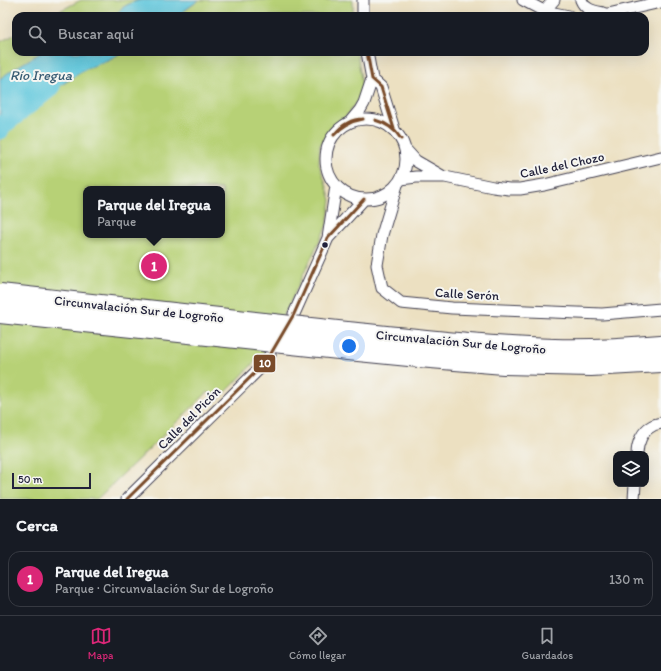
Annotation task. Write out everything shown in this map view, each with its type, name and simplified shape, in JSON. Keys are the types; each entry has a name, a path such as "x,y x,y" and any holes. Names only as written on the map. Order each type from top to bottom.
{"highway":[{"name":"Circunvalación Sur de Logroño","path":"0,294 348,341 419,357 504,364 591,366 661,362"},
{"name":"Circunvalación Sur de Logroño","path":"0,313 348,341 466,344 555,349 624,348 661,345"}],"street":[{"path":"362,12 363,0"},
{"path":"523,0 532,6 549,12"},
{"path":"544,11 554,0"},
{"path":"581,0 582,4 590,10 599,12"},
{"path":"617,12 661,2"},
{"path":"350,122 364,103 372,79 368,56"},
{"path":"372,79 381,87 394,129 406,150 406,165 399,182 388,193 377,198 364,200 354,198 344,193 336,186 329,175 326,163 327,150 332,138 342,127 350,122 362,119 373,119 394,129"},
{"name":"Calle del Chozo","path":"406,150 416,161 444,177"},
{"name":"Calle del Chozo","path":"399,182 416,176 444,177 493,187 520,189 544,185 661,158"},
{"name":"Calle Serón","path":"399,182 382,235 377,265 382,288 401,303 452,308 602,314 661,309"},
{"path":"294,314 328,238 336,186"},
{"path":"328,238 364,200"},
{"name":"Calle del Picón","path":"127,499 266,362 270,355"},
{"path":"637,451 640,437 650,426 661,422"},
{"path":"634,499 635,487"}],"green space":[{"path":"81,0 142,0 122,8 119,12 58,12"},
{"path":"199,0 353,0 353,12 182,12"},
{"path":"12,36 12,56 35,56 0,79 0,42"},
{"path":"115,56 358,56 362,85 358,100 344,119 332,127 320,145 319,164 331,200 327,225 288,307 264,352 218,400 208,392 97,499 0,499 0,120 48,94 84,70"}],"water":[{"path":"142,0 199,0 182,12 119,12 122,8"},
{"name":"Río Iregua","path":"35,56 115,56 84,70 48,94 0,120 0,79"}],"waterway":[{"name":"Río Iregua","path":"0,130 3,125 51,87"}],"transit line":[{"name":"10","path":"368,56 372,79 381,87 394,129"},
{"name":"10","path":"334,135 354,120 363,119"},
{"name":"10","path":"334,135 347,124 363,119"},
{"name":"10","path":"375,120 390,127 401,139"},
{"name":"10","path":"375,120 390,127 401,139"},
{"name":"10","path":"127,499 266,362 294,314 328,238 364,199"}],"place":[{"name":"Parque del Iregua","path":"154,266"}]}
